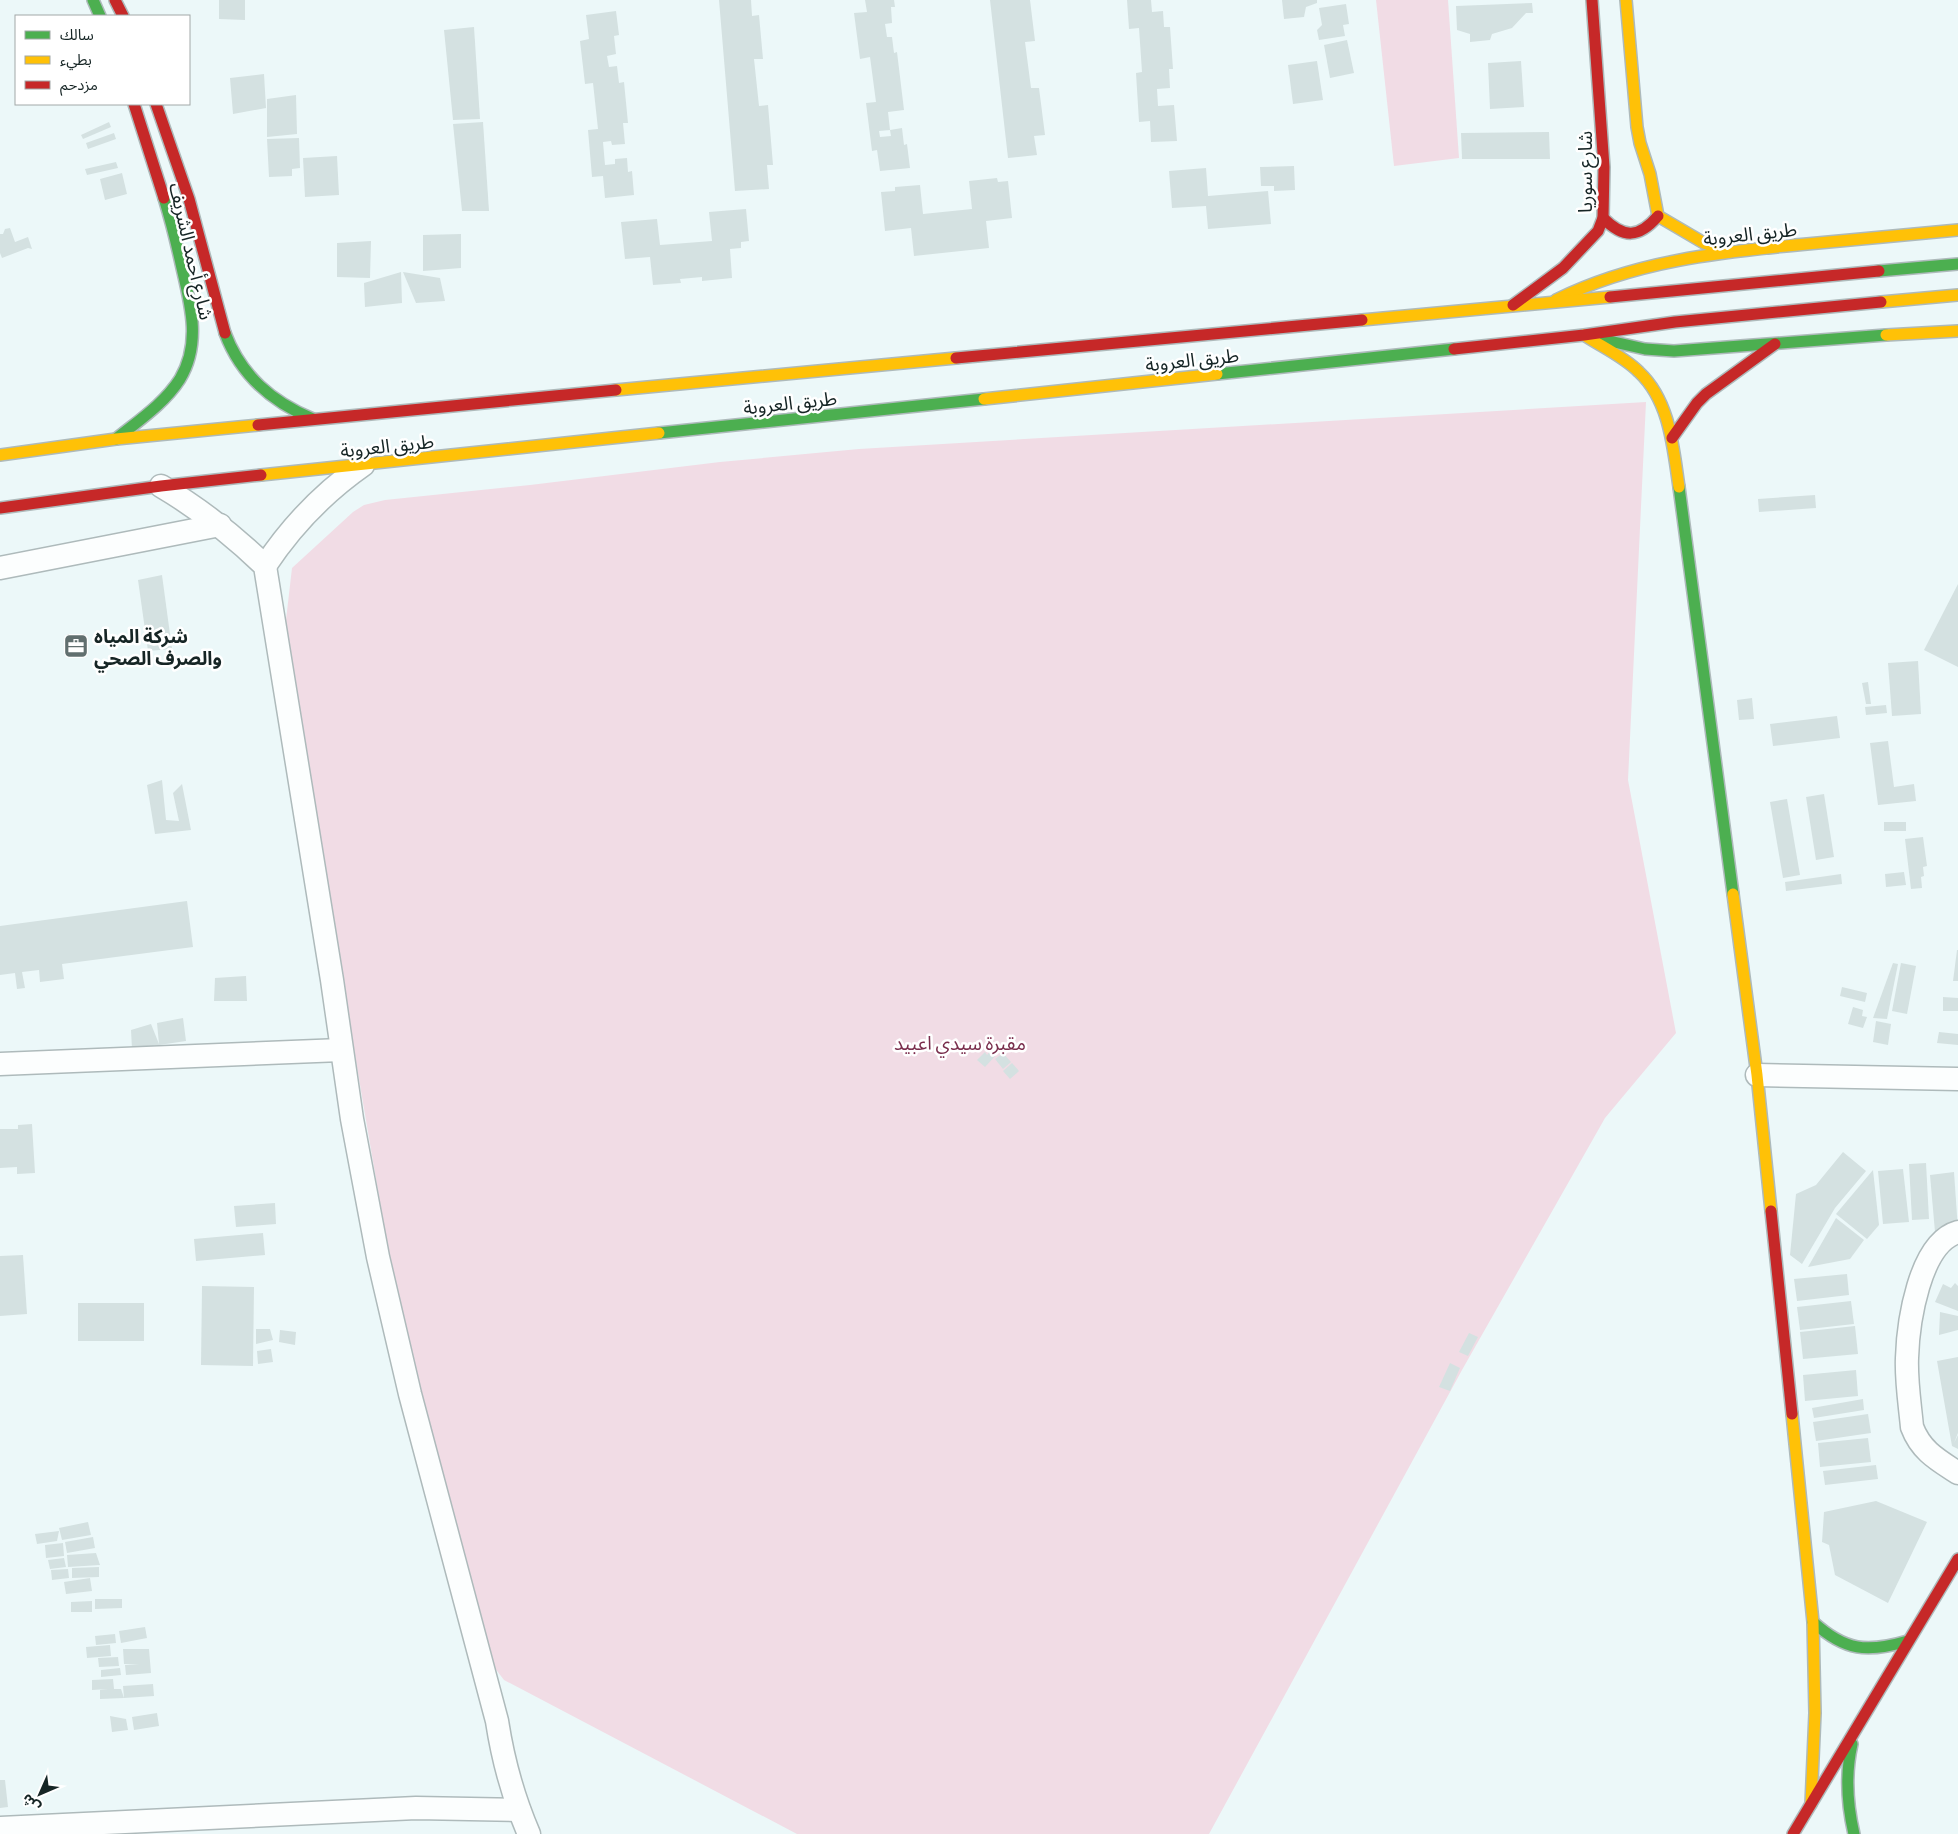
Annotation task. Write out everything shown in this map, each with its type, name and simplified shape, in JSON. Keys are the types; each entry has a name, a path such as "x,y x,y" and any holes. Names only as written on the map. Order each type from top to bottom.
{"main road":[{"path":"93,0 100,15"},
{"path":"116,0 123,15"},
{"name":"شارع سوريا","path":"1513,305 1563,268 1598,230 1603,218 1604,166 1592,0"},
{"path":"1626,0 1637,126 1640,143 1650,174 1658,216 1704,243 1729,252"},
{"name":"شارع أحمد الشريف","path":"116,438 161,403 170,393 185,369 197,341 180,258 164,198 134,105"},
{"name":"شارع أحمد الشريف","path":"156,105 188,195 222,338 260,388 281,404 313,418"},
{"path":"1603,218 1611,228 1631,234 1645,230 1658,216"},
{"name":"طريق العروبة","path":"1553,301 1578,289 1631,270 1686,258 1729,252 1958,230"},
{"name":"طريق العروبة","path":"0,455 116,438 313,418 1958,264"},
{"name":"طريق العروبة","path":"0,508 161,486 1584,335 1675,322 1958,295"},
{"name":"طريق العروبة","path":"1584,335 1646,349 1674,351 1777,342 1958,331"},
{"path":"1584,335 1633,366 1651,385 1661,404 1672,438 1757,1075 1813,1622 1815,1713 1811,1804"},
{"path":"1672,438 1697,403 1706,394 1777,342"},
{"path":"1793,1834 1958,1559"},
{"path":"1813,1622 1825,1634 1840,1643 1856,1648 1873,1650 1908,1641"},
{"path":"1854,1834 1849,1811 1847,1775 1851,1747 1857,1726"}],"street":[{"path":"266,566 308,510 344,478 363,465"},
{"path":"161,486 220,525 266,566 364,1188 393,1326 497,1721 507,1774 529,1834"},
{"path":"0,568 220,525"},
{"path":"0,1064 341,1050"},
{"path":"1757,1075 1958,1078"},
{"path":"1958,1232 1944,1239 1924,1270 1912,1315 1907,1359 1912,1428 1915,1435 1931,1456 1958,1473"},
{"path":"0,1828 416,1808 519,1810"}],"green space":[{"path":"1376,0 1448,0 1459,158 1394,166"},
{"name":"مقبرة سيدي اعبيد","path":"1646,402 1628,780 1676,1033 1605,1118 1462,1370 1209,1834 797,1834 504,1680 488,1659 395,1291 284,637 292,568 353,512 364,505 385,500 720,462 859,449"}],"building":[{"path":"219,0 245,0 245,20 219,19"},
{"path":"719,0 751,0 752,16 759,15 763,59 754,59 759,106 768,105 773,165 767,165 769,189 735,191"},
{"path":"865,0 894,0 895,7 891,7 892,23 885,24 887,37 892,37 894,53 897,52 904,110 888,112 890,130 902,128 904,145 907,144 910,168 880,171 877,150 872,151 866,103 876,102 870,57 860,59 854,13 867,12","holes":["890,130 891,136 880,137 879,131"]},
{"path":"990,0 1030,0 1035,41 1025,42 1031,88 1039,88 1045,135 1034,136 1037,155 1008,158"},
{"path":"1127,0 1151,0 1152,12 1163,11 1164,27 1170,27 1173,69 1169,69 1170,88 1157,89 1158,106 1174,105 1177,141 1151,142 1150,121 1139,122 1136,73 1142,72 1139,28 1129,29"},
{"path":"1282,0 1317,0 1317,3 1306,7 1304,17 1284,19"},
{"path":"1532,3 1533,13 1526,13 1512,28 1492,34 1490,40 1470,42 1470,34 1457,30 1456,6"},
{"path":"1346,4 1349,24 1343,25 1345,36 1319,40 1317,30 1322,25 1319,8"},
{"path":"616,11 619,35 614,36 616,54 607,56 609,67 617,66 619,83 624,82 628,123 623,123 625,144 612,145 611,141 603,142 605,165 615,164 615,159 627,158 628,172 632,171 634,195 605,198 603,176 592,177 588,130 598,129 593,83 585,84 580,41 589,39 586,15"},
{"path":"474,27 480,119 453,120 444,30"},
{"path":"1347,40 1354,73 1330,78 1324,45"},
{"path":"1317,61 1323,100 1293,104 1288,65"},
{"path":"1521,61 1524,107 1490,109 1488,63"},
{"path":"264,74 266,108 233,114 230,78"},
{"path":"296,95 297,134 267,137 267,99"},
{"path":"109,122 111,127 83,139 81,135"},
{"path":"483,122 489,211 462,211 453,124"},
{"path":"1549,132 1550,159 1462,159 1461,133"},
{"path":"114,133 116,139 88,149 86,143"},
{"path":"299,138 300,168 292,169 292,176 269,177 267,139"},
{"path":"337,156 339,195 305,197 303,158"},
{"path":"116,162 118,168 87,175 85,169"},
{"path":"1294,166 1295,190 1274,191 1274,186 1261,186 1260,167"},
{"path":"1206,168 1208,196 1268,191 1271,224 1208,229 1206,206 1172,208 1169,171"},
{"path":"122,173 127,194 105,200 100,179"},
{"path":"997,178 998,182 1008,181 1012,218 986,221 989,248 914,256 911,228 885,231 881,192 895,191 895,187 920,185 923,214 972,209 969,181"},
{"path":"746,209 749,241 741,242 741,248 730,249 732,278 702,281 702,277 680,279 681,283 653,285 650,257 625,259 621,222 657,219 660,245 712,241 709,212"},
{"path":"10,228 15,242 28,237 32,249 28,248 2,258 0,253 0,234 3,234 5,229"},
{"path":"461,234 461,268 423,271 423,235"},
{"path":"371,241 370,278 337,277 337,243"},
{"path":"401,272 402,303 365,307 364,283"},
{"path":"403,272 440,278 445,301 416,303"},
{"path":"1815,495 1816,508 1759,512 1758,499"},
{"path":"162,575 172,649 148,651 138,580"},
{"path":"1958,584 1958,667 1924,650"},
{"path":"1918,661 1921,714 1892,716 1888,663"},
{"path":"1868,682 1871,704 1866,704 1862,683"},
{"path":"1752,698 1754,719 1739,720 1737,700"},
{"path":"1886,705 1887,713 1866,715 1865,707"},
{"path":"1837,716 1840,738 1773,746 1770,724"},
{"path":"1888,741 1894,787 1914,784 1916,801 1878,805 1870,743"},
{"path":"162,780 166,820 179,821 173,793 182,784 191,830 155,834 147,785"},
{"path":"1824,794 1834,857 1816,860 1806,797"},
{"path":"1787,799 1800,875 1783,878 1770,802"},
{"path":"1884,822 1906,822 1906,831 1884,831"},
{"path":"1923,837 1927,866 1923,867 1924,876 1921,877 1922,888 1911,889 1905,839"},
{"path":"1904,872 1906,885 1886,887 1885,874"},
{"path":"1841,874 1842,884 1786,891 1785,882"},
{"path":"187,901 193,947 62,964 64,979 40,982 39,970 22,972 25,988 17,989 15,973 0,975 0,926"},
{"path":"1957,950 1958,981 1953,981"},
{"path":"1893,963 1898,964 1887,1019 1873,1018"},
{"path":"1901,963 1916,966 1907,1014 1892,1011"},
{"path":"246,976 247,1001 214,1001 215,978"},
{"path":"1842,987 1867,993 1865,1002 1840,996"},
{"path":"1943,997 1958,998 1958,1011 1943,1011"},
{"path":"1853,1007 1863,1010 1862,1016 1867,1017 1863,1028 1848,1024"},
{"path":"183,1018 186,1041 132,1049 131,1030 151,1024 159,1044 157,1023"},
{"path":"1876,1021 1891,1024 1888,1045 1873,1042"},
{"path":"1939,1032 1958,1034 1958,1045 1937,1043"},
{"path":"994,1047 999,1052 985,1067 977,1060 985,1052 987,1055"},
{"path":"1003,1053 1011,1062 1003,1069 995,1059"},
{"path":"1012,1063 1019,1071 1010,1079 1003,1071"},
{"path":"32,1124 35,1173 17,1174 17,1167 0,1168 0,1129 18,1129 18,1125"},
{"path":"1843,1152 1866,1171 1835,1208 1802,1264 1790,1255 1796,1194 1816,1185"},
{"path":"1926,1163 1929,1219 1912,1220 1909,1164"},
{"path":"1903,1169 1909,1222 1883,1224 1878,1171"},
{"path":"1873,1170 1879,1225 1867,1239 1836,1214"},
{"path":"1954,1172 1958,1230 1935,1232 1930,1175"},
{"path":"275,1203 276,1224 236,1227 234,1206"},
{"path":"1836,1218 1864,1240 1850,1259 1808,1267"},
{"path":"263,1233 265,1255 196,1261 194,1239"},
{"path":"23,1255 27,1314 0,1316 0,1256"},
{"path":"1847,1274 1849,1295 1797,1301 1794,1279"},
{"path":"1955,1283 1958,1286 1958,1311 1935,1302 1943,1284 1951,1288"},
{"path":"202,1286 254,1287 253,1366 201,1365"},
{"path":"1851,1301 1854,1324 1800,1330 1797,1307"},
{"path":"78,1303 144,1303 144,1341 78,1341"},
{"path":"1940,1312 1958,1316 1958,1330 1939,1335"},
{"path":"1855,1326 1858,1354 1803,1359 1800,1332"},
{"path":"256,1329 270,1329 273,1340 256,1344"},
{"path":"280,1330 296,1332 295,1345 279,1342"},
{"path":"1469,1333 1478,1337 1468,1356 1459,1352"},
{"path":"271,1349 273,1362 258,1364 257,1351"},
{"path":"1958,1357 1958,1433 1954,1443 1958,1435 1958,1449 1952,1446 1937,1361"},
{"path":"1450,1363 1460,1368 1450,1391 1439,1387"},
{"path":"1856,1370 1858,1396 1805,1401 1803,1375"},
{"path":"1863,1399 1864,1410 1814,1418 1812,1408"},
{"path":"1868,1414 1871,1433 1816,1441 1813,1422"},
{"path":"1868,1438 1871,1462 1820,1467 1818,1443"},
{"path":"1876,1465 1878,1479 1825,1485 1823,1471"},
{"path":"1876,1501 1927,1522 1888,1603 1835,1575 1829,1545 1822,1542 1824,1512"},
{"path":"88,1522 91,1535 62,1540 59,1528"},
{"path":"59,1531 57,1541 37,1544 35,1534"},
{"path":"93,1537 95,1548 67,1553 65,1542"},
{"path":"63,1543 64,1556 46,1558 45,1545"},
{"path":"96,1553 100,1565 68,1567 67,1555"},
{"path":"64,1558 66,1567 50,1569 48,1560"},
{"path":"99,1567 99,1577 72,1578 72,1568"},
{"path":"68,1569 69,1578 52,1580 51,1570"},
{"path":"90,1578 92,1591 66,1594 64,1582"},
{"path":"95,1599 122,1599 122,1608 95,1609"},
{"path":"92,1601 92,1612 71,1612 71,1602"},
{"path":"145,1627 147,1638 121,1643 119,1631"},
{"path":"115,1634 116,1643 96,1645 95,1636"},
{"path":"110,1645 111,1656 87,1658 86,1647"},
{"path":"123,1649 149,1649 151,1673 126,1675 125,1665 139,1664 124,1664"},
{"path":"118,1657 119,1666 99,1667 98,1658"},
{"path":"120,1668 121,1675 101,1677 101,1670"},
{"path":"113,1679 114,1689 121,1689 124,1698 100,1699 100,1690 108,1689 92,1690 92,1680"},
{"path":"153,1684 154,1696 124,1698 123,1686"},
{"path":"157,1713 159,1726 134,1730 132,1717"},
{"path":"110,1716 126,1719 128,1730 112,1732"},
{"path":"0,1780 5,1780 8,1807 0,1808"}],"traffic: fast":[{"path":"93,0 100,15"},
{"path":"116,439 150,412 174,388 186,366 190,352 192,339 191,311 164,198"},
{"path":"1879,271 1958,264"},
{"path":"225,333 240,362 260,386 271,396 313,419"},
{"path":"1605,340 1645,349 1674,351 1886,335"},
{"path":"1217,374 1454,349"},
{"path":"659,433 984,399"},
{"path":"1679,487 1733,894"},
{"path":"1813,1622 1836,1639 1857,1647 1880,1647 1908,1641"},
{"path":"1852,1744 1848,1767 1848,1789 1854,1834"}],"traffic: slow":[{"path":"1626,0 1637,127 1650,174 1658,216 1704,243 1729,252"},
{"path":"1556,300 1616,276 1678,260 1774,247 1958,230"},
{"path":"1881,302 1958,295"},
{"path":"1362,320 1610,297"},
{"path":"1886,335 1958,331"},
{"path":"1584,335 1633,366 1649,384 1664,411 1675,456 1679,487"},
{"path":"616,390 956,358"},
{"path":"984,399 1217,374"},
{"path":"0,455 116,439 258,425"},
{"path":"261,475 659,433"},
{"path":"1733,894 1757,1075 1771,1211"},
{"path":"1792,1414 1813,1622 1815,1713 1811,1804"}],"traffic: jam":[{"path":"115,0 122,15"},
{"path":"1513,305 1563,268 1598,231 1603,218 1604,167 1592,0"},
{"path":"134,105 164,198"},
{"path":"156,105 189,199 225,333"},
{"path":"1603,218 1618,230 1631,233 1644,229 1658,216"},
{"path":"1610,297 1879,271"},
{"path":"1454,349 1584,335 1675,322 1881,302"},
{"path":"956,358 1362,320"},
{"path":"1672,438 1697,403 1706,394 1775,344"},
{"path":"258,425 616,390"},
{"path":"0,508 161,486 261,475"},
{"path":"1771,1211 1792,1414"},
{"path":"1793,1834 1958,1559"}],"place":[{"name":"شركة المياه والصرف الصحي","path":"76,646"}]}
